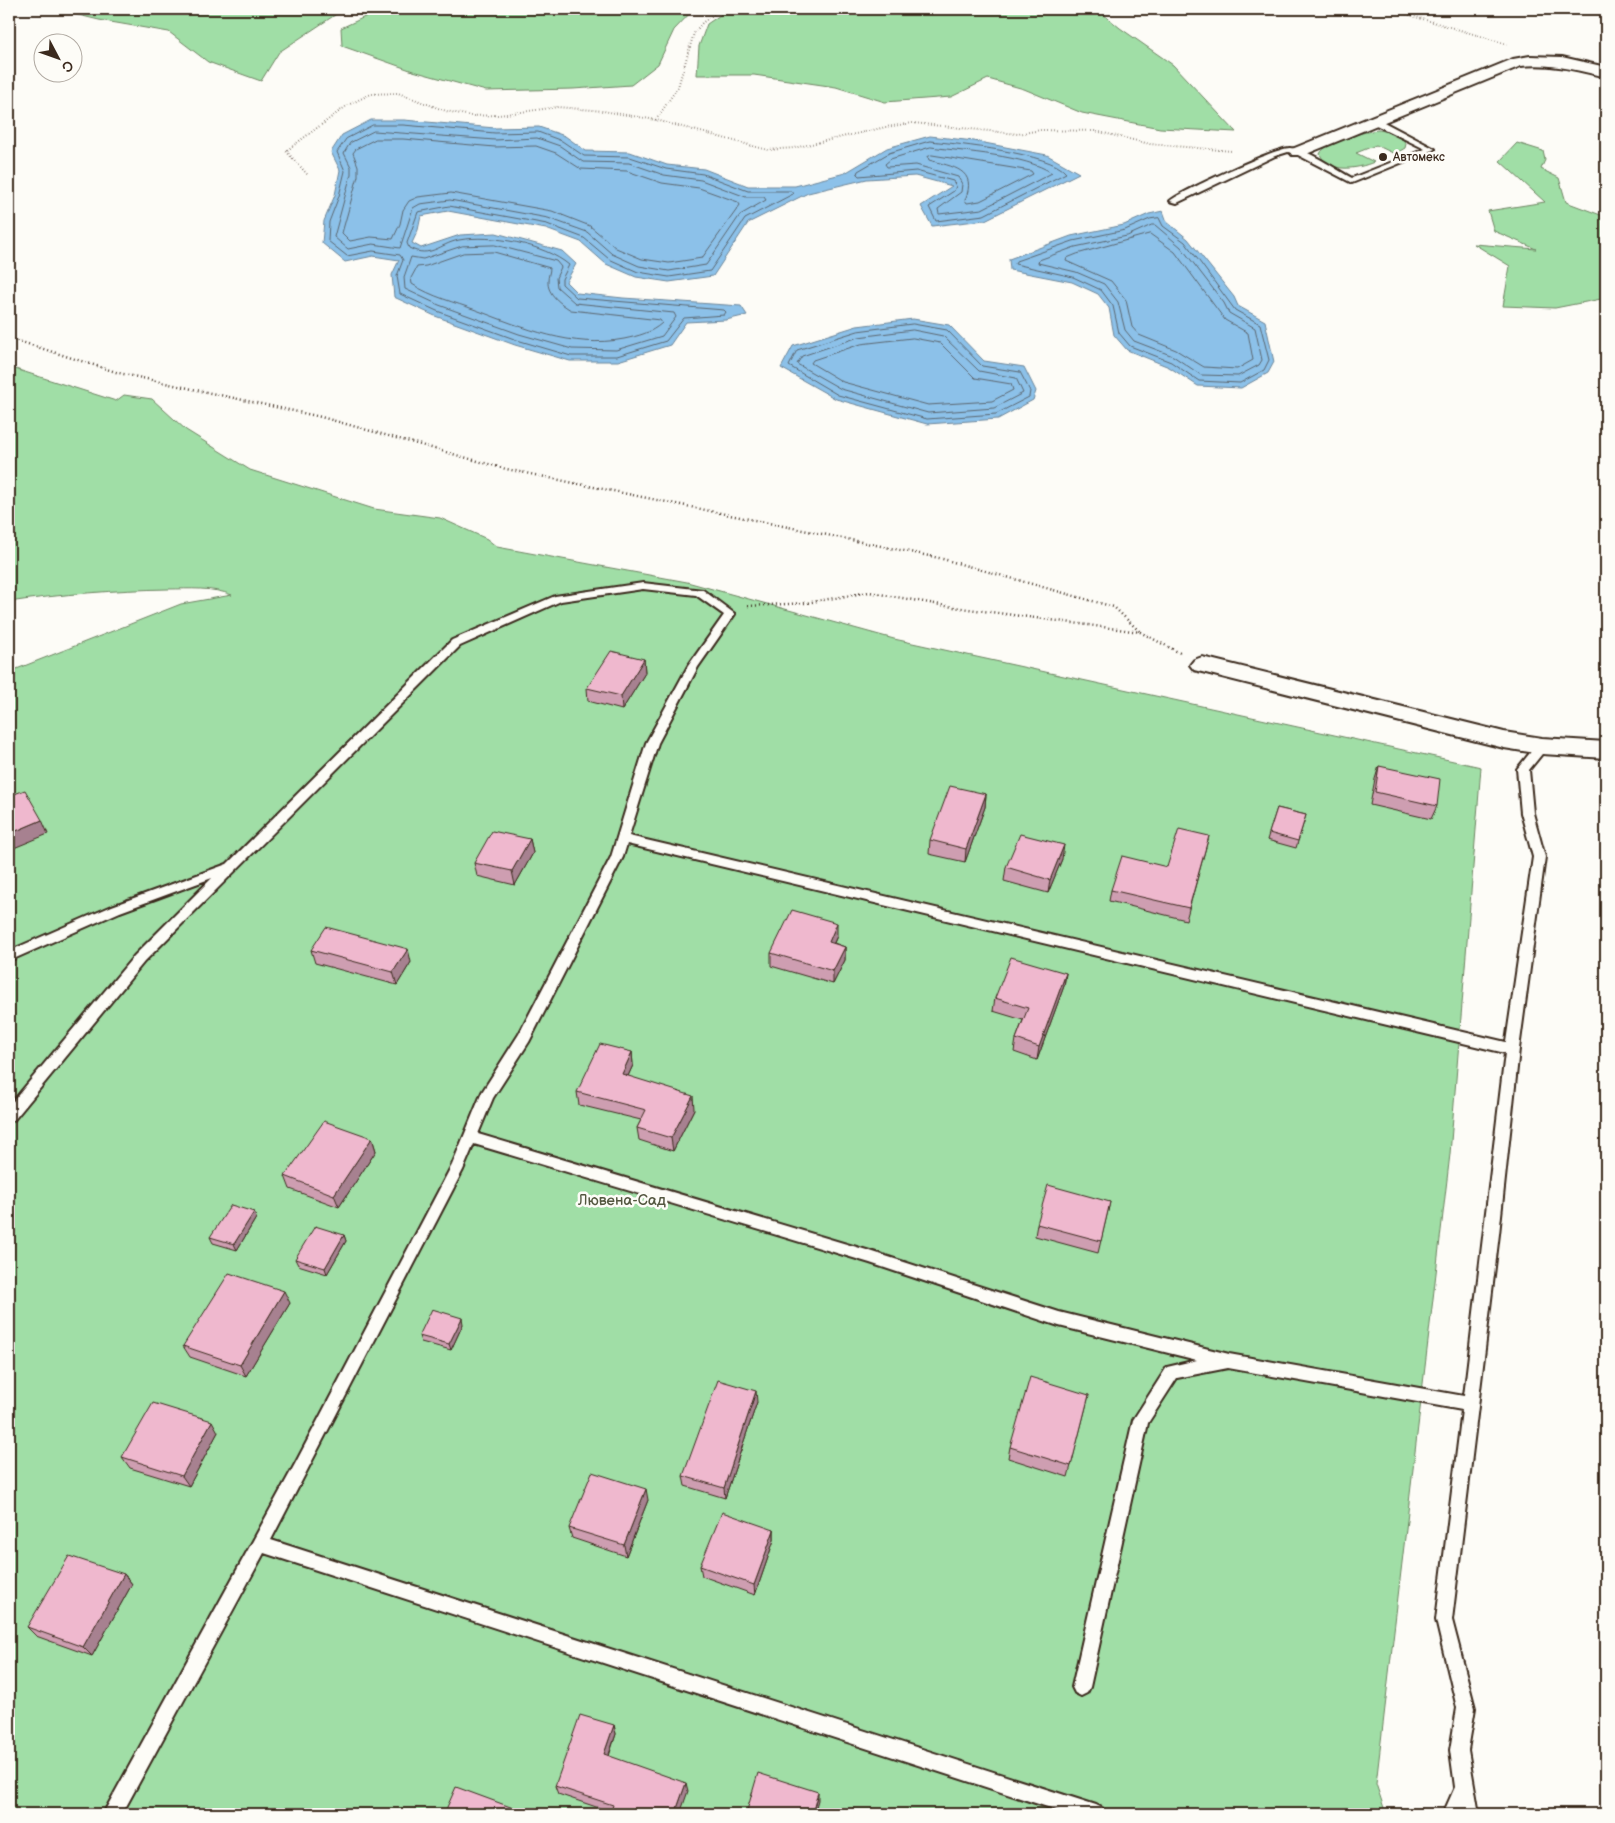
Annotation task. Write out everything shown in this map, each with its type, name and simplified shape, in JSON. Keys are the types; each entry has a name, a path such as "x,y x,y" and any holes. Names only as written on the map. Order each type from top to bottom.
{"street":[{"path":"1298,152 1377,122 1518,62 1542,59 1567,61 1606,72"},
{"path":"1202,665 1504,740 1542,746 1606,750"}],"lane":[{"path":"1174,201 1272,154 1288,150 1298,152 1352,181 1431,149 1377,122"},
{"path":"9,1116 139,959 456,643 559,598 644,586 699,592 730,614 693,666 652,743 617,857 560,969 524,1038 487,1096 458,1166 301,1469 112,1814"},
{"path":"1470,1814 1459,1750 1466,1708 1444,1620 1469,1404 1492,1234 1512,1049 1539,857 1527,813 1524,769 1542,746"},
{"path":"622,839 1512,1049"},
{"path":"9,956 116,909 232,866"},
{"path":"470,1137 870,1257 1059,1319 1229,1361 1469,1404"},
{"path":"1080,1687 1141,1420 1172,1372 1229,1361"},
{"path":"260,1544 1096,1814"},
{"path":"1452,1814 1464,1787"}],"path":[{"path":"656,120 678,87 694,33 720,9"},
{"path":"1389,9 1511,45"},
{"path":"307,174 286,151 348,105 371,94 398,93 446,111 470,116 499,115 558,107 603,111 656,120 768,150 794,148 886,127 913,123 1018,134 1041,130 1095,131 1150,144 1272,154"},
{"path":"9,338 119,373 321,417 506,469 940,558 1114,607 1140,632 1202,665"},
{"path":"730,614 751,605 806,603 869,592 946,606 1140,632"}],"green space":[{"path":"54,9 344,9 279,52 261,81 208,62 169,32 99,20"},
{"path":"382,9 694,9 674,30 658,64 631,85 573,89 486,91 413,71 342,46 341,28"},
{"path":"729,9 1097,9 1120,28 1173,65 1236,132 1160,128 1082,113 1024,89 988,79 951,97 885,102 836,87 754,75 697,75 699,46 707,24"},
{"path":"1379,130 1398,136 1406,144 1405,148 1395,154 1376,145 1356,153 1374,162 1352,168 1330,165 1320,154 1323,149 1337,141 1365,132"},
{"path":"1517,143 1543,151 1545,160 1541,169 1559,178 1566,202 1606,217 1606,298 1555,308 1503,306 1510,266 1474,244 1536,249 1494,231 1488,211 1545,202 1500,161"},
{"name":"Лювена-Сад","path":"9,367 116,401 124,395 152,399 186,430 250,470 374,509 440,518 487,539 497,547 687,582 894,639 1481,767 1450,1154 1376,1784 1386,1814 9,1814 9,672 181,604 232,595 201,589 108,591 9,602"}],"water":[{"path":"371,120 404,120 495,128 539,127 565,136 586,151 630,152 667,165 704,169 748,186 795,186 845,173 887,148 930,136 974,141 1047,155 1079,173 985,220 932,226 921,206 952,186 915,176 867,179 808,193 748,223 713,276 669,282 636,277 606,264 581,242 546,229 448,211 421,216 418,230 412,243 421,248 460,235 496,233 562,251 576,264 566,282 577,293 741,306 747,315 726,320 686,322 670,345 618,361 570,361 515,345 435,316 394,297 392,275 399,260 373,256 345,262 322,243 324,221 335,195 340,170 331,152 342,135"},
{"path":"1163,211 1167,222 1188,239 1234,297 1238,306 1265,321 1274,362 1268,373 1241,388 1198,386 1169,367 1127,350 1114,335 1109,308 1098,294 1072,282 1010,270 1009,259 1071,236 1124,225 1149,214"},
{"path":"913,319 949,325 984,361 1024,367 1036,391 1033,400 998,419 927,424 836,399 781,368 793,346 857,326"}],"building":[{"path":"611,651 644,659 621,696 587,688"},
{"path":"1379,766 1440,779 1437,806 1375,792"},
{"path":"950,786 986,794 966,849 930,840"},
{"path":"25,790 42,820 9,834 9,796"},
{"path":"1277,808 1306,815 1298,841 1269,833"},
{"path":"1179,829 1209,836 1189,908 1111,890 1122,856 1167,867"},
{"path":"492,831 530,839 512,871 474,863"},
{"path":"1020,834 1064,845 1050,880 1006,867"},
{"path":"792,910 837,923 829,942 845,947 833,971 771,953"},
{"path":"326,927 408,949 393,972 311,950"},
{"path":"1011,957 1066,973 1039,1047 1016,1039 1028,1008 995,998"},
{"path":"600,1044 632,1052 622,1074 693,1096 671,1138 637,1128 646,1110 577,1092"},
{"path":"324,1121 372,1138 334,1195 285,1176"},
{"path":"1048,1185 1110,1202 1101,1241 1037,1224"},
{"path":"231,1205 254,1212 234,1244 210,1237"},
{"path":"315,1226 344,1235 325,1268 295,1259"},
{"path":"229,1273 284,1291 240,1365 183,1346"},
{"path":"432,1309 462,1318 449,1344 419,1336"},
{"path":"1030,1377 1089,1395 1071,1466 1010,1447"},
{"path":"718,1380 756,1391 724,1488 683,1476"},
{"path":"153,1403 212,1421 182,1476 122,1457"},
{"path":"592,1472 646,1489 624,1545 569,1528"},
{"path":"722,1512 774,1530 754,1585 700,1566"},
{"path":"69,1556 124,1574 83,1647 27,1627"},
{"path":"580,1715 614,1725 604,1754 686,1783 675,1814 610,1814 613,1805 555,1786"},
{"path":"758,1773 818,1792 812,1814 746,1814"},
{"path":"456,1787 524,1812 523,1814 444,1814"}],"place":[{"name":"Автомекс","path":"1383,157"}]}
